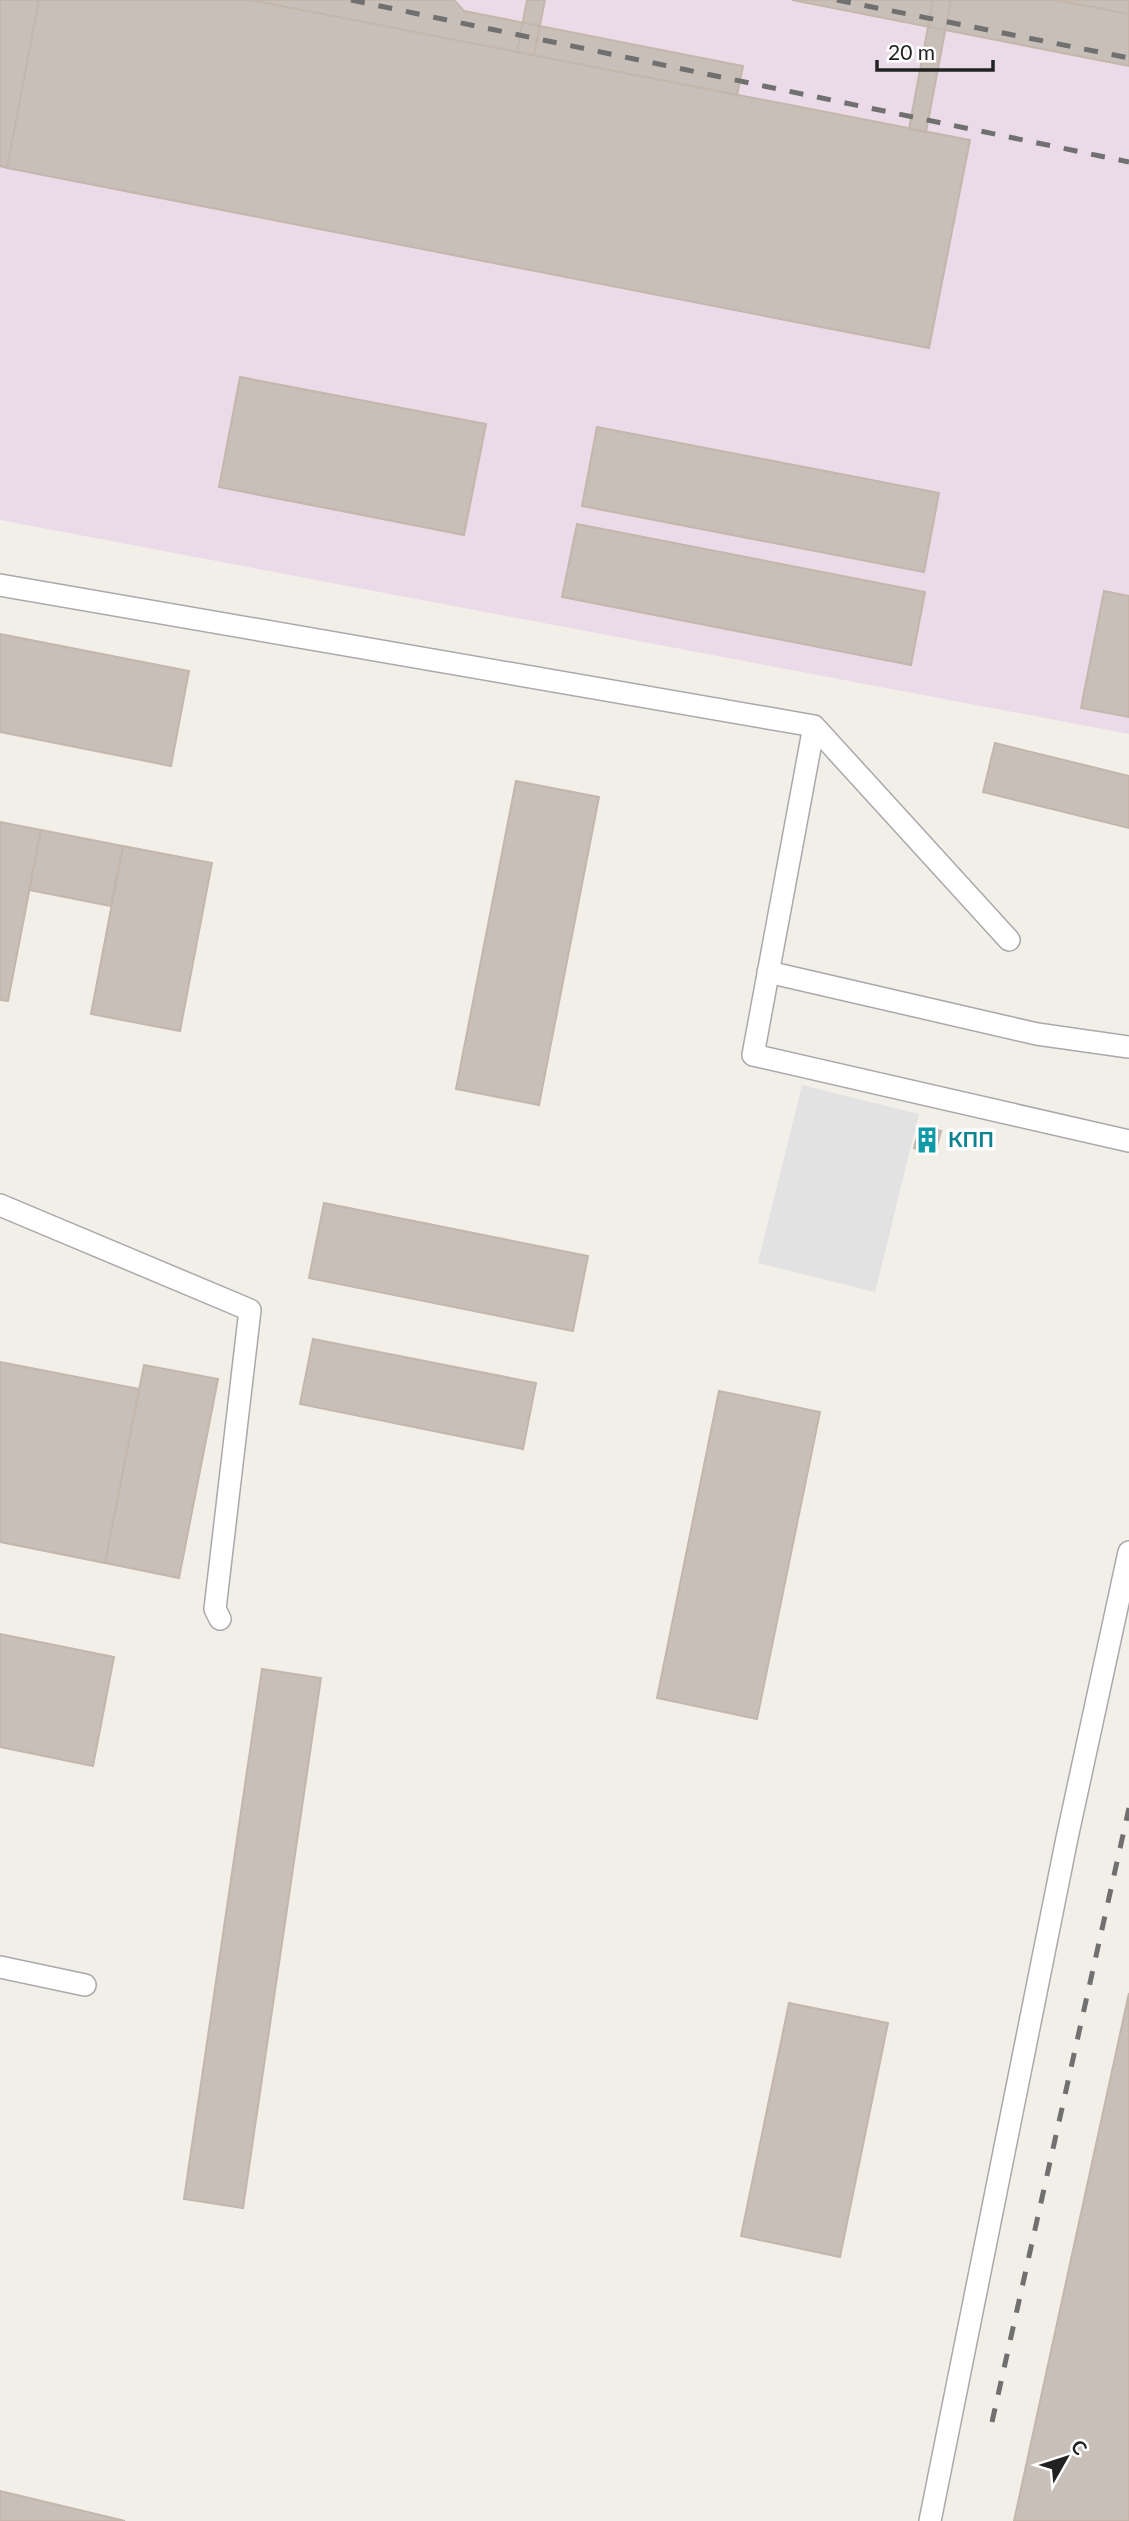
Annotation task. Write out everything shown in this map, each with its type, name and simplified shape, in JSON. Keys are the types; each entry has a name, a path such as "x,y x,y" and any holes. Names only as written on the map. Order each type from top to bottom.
{"lane":[{"path":"0,585 814,726 1009,940"},
{"path":"814,726 753,1055 1129,1141"},
{"path":"768,972 1037,1034 1129,1047"},
{"path":"0,1205 250,1310 215,1609 220,1619"},
{"path":"930,2521 1067,1839 1129,1552"},
{"path":"0,1967 85,1984"}],"shaded area":[{"path":"0,0 1129,0 1129,734 0,520"},
{"path":"802,1085 919,1114 875,1292 758,1263"}],"building":[{"path":"0,0 39,0 7,168 0,166"},
{"path":"39,0 250,0 970,140 929,348 7,168"},
{"path":"251,0 454,0 464,11 743,66 737,95"},
{"path":"527,0 545,0 534,55 517,52"},
{"path":"792,0 1056,0 1129,14 1129,66"},
{"path":"933,0 951,0 926,132 909,129"},
{"path":"1055,0 1129,0 1129,14"},
{"path":"240,377 486,424 464,535 219,487"},
{"path":"597,427 939,493 924,572 582,506"},
{"path":"577,524 925,592 911,665 562,597"},
{"path":"1104,591 1129,596 1129,717 1081,708"},
{"path":"0,634 189,671 171,766 0,732"},
{"path":"995,743 1129,776 1129,828 983,792"},
{"path":"516,781 599,797 539,1105 456,1089"},
{"path":"0,822 41,830 8,1001 0,1000"},
{"path":"41,830 123,846 111,906 29,890"},
{"path":"123,846 212,863 180,1031 91,1014"},
{"name":"КПП","path":"920,1126 941,1131 935,1154 914,1148"},
{"path":"324,1203 588,1256 573,1331 309,1278"},
{"path":"313,1339 536,1383 523,1449 300,1404"},
{"path":"0,1362 139,1389 105,1563 0,1542"},
{"path":"144,1365 218,1379 179,1578 105,1563"},
{"path":"719,1391 820,1412 757,1719 657,1698"},
{"path":"0,1634 114,1657 93,1766 0,1747"},
{"path":"262,1669 321,1678 243,2208 184,2199"},
{"path":"1129,1993 1129,2521 1014,2521"},
{"path":"789,2003 888,2023 840,2257 741,2236"},
{"path":"0,2491 125,2521 0,2521"}],"railway":[{"path":"351,0 1129,162"},
{"path":"837,0 1129,58"},
{"path":"992,2422 1129,1808"}],"place":[{"name":"КПП","path":"927,1140"}]}
